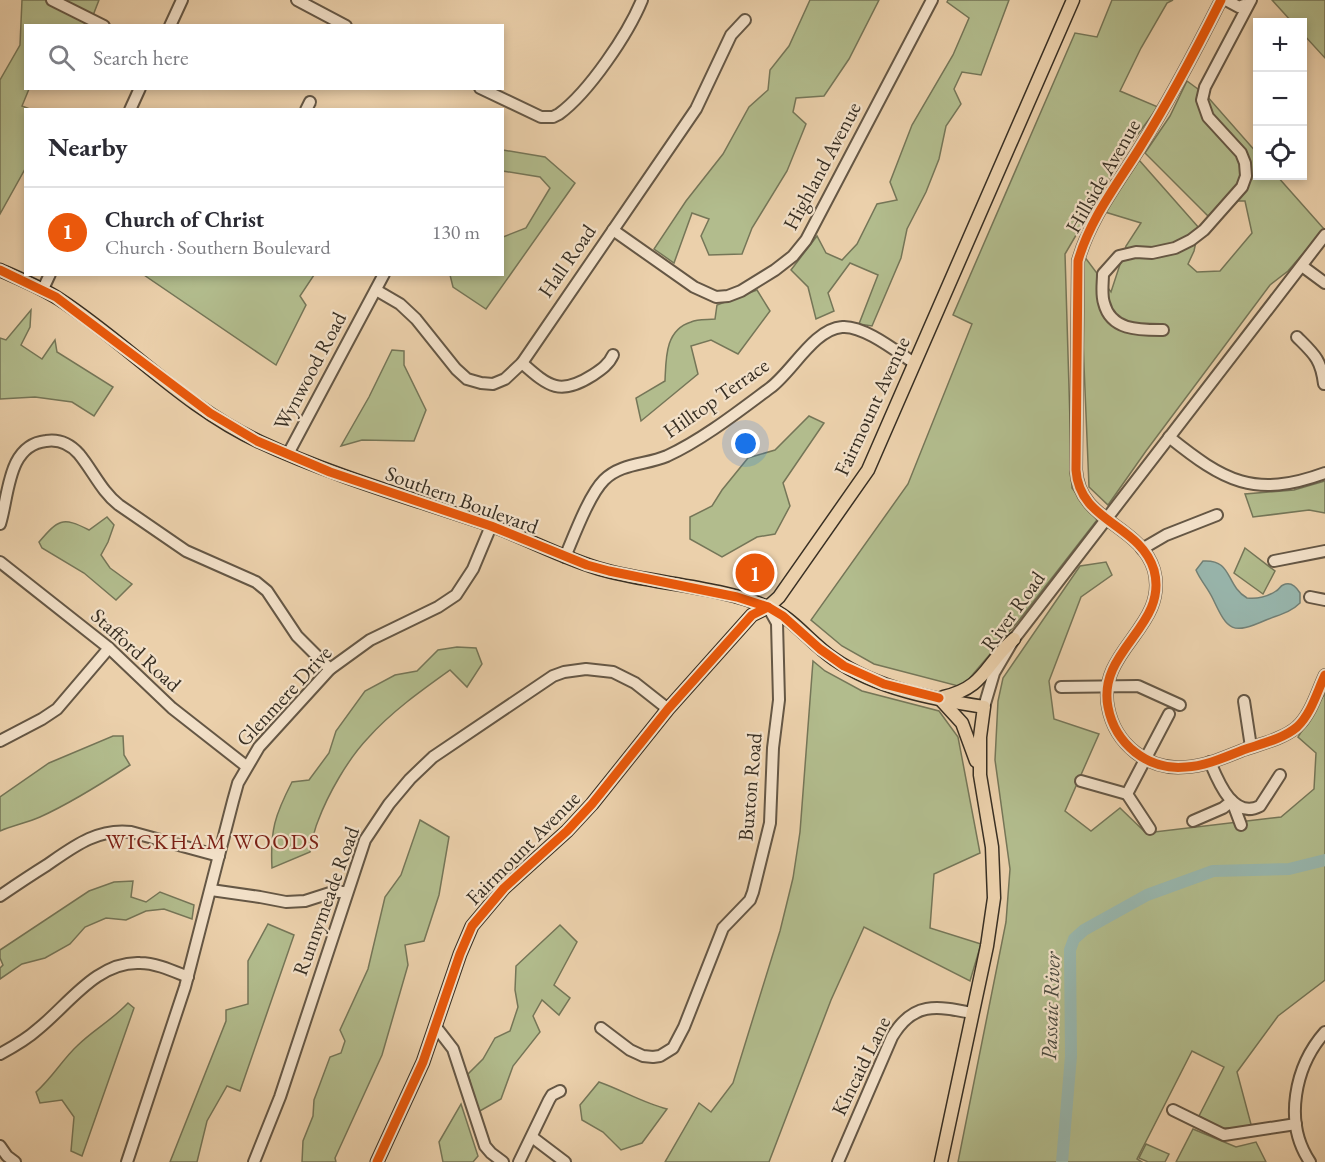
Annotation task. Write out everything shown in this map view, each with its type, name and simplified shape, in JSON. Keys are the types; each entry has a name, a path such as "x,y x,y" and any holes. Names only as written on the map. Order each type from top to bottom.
{"main road":[{"name":"Fairmount Avenue","path":"377,1162 419,1070 472,926 504,888 567,831 592,804 668,709 752,615 768,607 779,597 868,470 1073,0"},
{"name":"Southern Boulevard","path":"0,270 43,289 75,310 210,413 257,441 330,472 491,526 565,557 609,571 738,597 768,607 783,616 820,649 844,666 884,684 984,707"},
{"path":"939,698 971,688 1014,639"},
{"path":"939,698 962,723 980,775"},
{"name":"River Road","path":"941,1162 991,925 994,898 992,847 980,775 980,737 984,707"}],"street":[{"path":"52,0 100,24"},
{"path":"171,24 182,0"},
{"path":"297,0 342,24"},
{"path":"484,90 542,117 553,117 559,114 611,56 642,0"},
{"name":"Highland Avenue","path":"613,230 694,287 716,297 728,296 741,291 775,270 793,256 806,240 932,0"},
{"name":"Hillside Avenue","path":"1142,549 1098,513 1083,497 1076,478 1078,261 1084,240 1096,216 1144,140 1221,0"},
{"path":"1226,0 1239,7 1245,3"},
{"path":"1163,330 1140,330 1119,325 1109,316 1103,302 1103,274 1119,256 1175,248 1191,240 1204,230 1242,187 1246,176 1241,153 1208,117 1202,100 1205,87 1245,3"},
{"name":"Hall Road","path":"376,290 400,304 416,319 456,369 467,379 493,384 505,379 522,363 696,109 731,35 746,20"},
{"path":"131,108 139,90"},
{"name":"River Road","path":"984,707 994,674 1014,639 1325,236"},
{"path":"1302,266 1325,283"},
{"path":"43,289 49,276"},
{"name":"Wynwood Road","path":"288,454 383,276"},
{"name":"Hilltop Terrace","path":"565,557 596,489 609,475 620,469 670,455 702,435 773,386 816,340 829,330 842,327 854,328 914,363"},
{"path":"1297,337 1317,358 1322,369 1324,384"},
{"path":"522,363 557,387 571,387 608,364 613,355"},
{"path":"1169,437 1216,472 1251,484 1290,484 1325,473"},
{"path":"0,524 3,502 13,469 24,450 39,442 61,442 81,457 111,499 119,505 186,550 249,577 262,587 297,636 330,669"},
{"path":"1217,514 1166,535 1142,549 1152,564 1156,580 1153,605 1148,617 1115,662 1108,687 1108,707 1115,727 1130,749 1157,764 1176,768 1210,762 1286,734 1298,726 1308,713 1325,677"},
{"name":"Glenmere Drive","path":"127,1162 188,977 238,783 246,766 259,747 330,669 370,640 438,607 456,595 474,569 491,526"},
{"path":"1274,561 1325,552"},
{"name":"Stafford Road","path":"0,562 109,648 172,708 246,766"},
{"path":"1310,597 1325,600"},
{"name":"Buxton Road","path":"602,1028 630,1050 643,1056 660,1056 673,1048 684,1027 723,928 750,900 770,823 773,748 779,700 777,623 768,607"},
{"path":"0,741 57,709 109,648"},
{"name":"Runnymeade Road","path":"254,1162 280,1097 362,848 380,816 411,779 445,747 544,681 564,672 598,669 613,672 635,683 668,709"},
{"path":"1061,687 1143,687 1180,705"},
{"path":"1244,701 1251,747"},
{"path":"1127,794 1169,714"},
{"path":"1210,762 1218,780 1232,801 1241,825"},
{"path":"1232,801 1248,810 1257,808 1263,803 1280,775"},
{"path":"1081,781 1127,794 1150,829"},
{"path":"1193,822 1223,808 1232,801"},
{"path":"0,896 76,845 102,833 131,832 219,855"},
{"path":"211,890 295,903 333,892 347,892"},
{"path":"0,1054 39,1029 107,970 140,963 188,977"},
{"name":"Kincaid Lane","path":"838,1162 892,1037 902,1022 915,1012 931,1008 947,1008 972,1013"},
{"path":"436,1027 453,1049 485,1146 503,1162"},
{"path":"1310,1162 1299,1141 1296,1124 1296,1094 1302,1071 1317,1042 1325,1032"},
{"path":"519,1162 549,1100 552,1095 560,1091"},
{"path":"1173,1110 1224,1135 1296,1124"},
{"path":"532,1137 565,1162"},
{"path":"0,1146 15,1162"}],"green space":[{"path":"22,0 99,0 92,18 84,24 24,24 24,90 29,90 22,106 27,108 24,108 24,171 0,214 0,80 20,45"},
{"path":"810,0 879,0 849,59 824,96 796,98 793,112 806,124 787,171 752,228 742,254 709,255 701,236 709,219 692,213 674,263 654,249 686,201 723,154 749,107 768,90 770,70 789,46"},
{"path":"948,0 1009,0 981,75 962,72 954,89 961,104 946,126 939,159 926,192 907,229 901,258 872,326 859,324 878,275 850,263 828,293 834,311 816,319 808,287 791,270 817,236 826,253 842,260 857,244 877,204 897,200 890,182 912,125 953,55 969,18 947,2"},
{"path":"1112,0 1173,0 1167,3 1120,91 1158,107 1124,153 1065,254 1072,488 1097,520 1020,619 962,687 874,664 842,646 811,620 908,484 972,324 953,315 1075,33 1097,37"},
{"path":"1272,0 1325,0 1325,58 1307,38 1307,18 1288,18"},
{"path":"1187,81 1206,95 1253,148 1253,180 1281,180 1324,229 1288,271 1270,285 1108,505 1089,487 1082,317 1084,256 1111,292 1126,246 1141,223 1105,212 1139,160 1199,228 1194,251 1188,264 1197,272 1220,271 1252,233 1245,201 1238,201 1214,222 1145,153 1170,116"},
{"path":"504,150 545,157 575,183 486,309 453,287 450,276 504,276 504,237 526,228 550,188 540,177 504,171"},
{"path":"145,276 313,276 300,296 306,305 276,365"},
{"path":"757,290 770,311 738,354 711,340 691,346 698,374 641,421 636,398 665,381 669,346 676,331 694,321 715,319 717,305"},
{"path":"31,310 30,327 21,345 42,359 55,340 57,352 113,387 94,416 72,402 35,397 0,399 0,338 6,340"},
{"path":"392,350 404,351 404,365 426,410 414,441 362,440 341,446 369,397"},
{"path":"809,416 824,423 783,483 790,506 775,534 757,537 722,557 690,539 690,517 712,506 748,458 775,450"},
{"path":"1325,481 1325,513 1309,510 1253,517 1245,494 1294,490"},
{"path":"107,517 114,525 101,555 110,568 132,584 116,600 84,573 42,548 39,542 61,522 72,523 89,530"},
{"path":"1245,548 1275,571 1263,594 1234,573"},
{"path":"1106,562 1112,575 1081,597 1049,681 1054,719 1099,734 1065,811 1091,831 1120,808 1146,833 1281,817 1314,789 1316,753 1298,737 1325,693 1325,980 1278,1016 1237,1072 1252,1128 1221,1128 1199,1116 1224,1067 1192,1051 1137,1159 1142,1162 958,1162 1006,922 1010,869 995,760 998,701 1003,678 1080,566"},
{"path":"457,647 476,648 482,664 467,687 450,670 418,693 377,728 353,756 339,777 317,825 310,852 272,868 275,823 292,782 309,780 329,753 336,731 365,691 395,675 417,671 438,650"},
{"path":"813,661 825,671 862,691 939,711 958,737 980,853 934,874 930,928 981,944 970,981 864,927 831,1000 769,1162 665,1162 699,1103 711,1112 733,1083 780,931 793,878 800,832"},
{"path":"113,736 123,736 124,755 130,765 52,812 0,831 0,797 49,763"},
{"path":"420,820 449,837 439,895 424,941 405,945 408,965 382,1055 335,1158 336,1162 302,1162 303,1141 313,1116 314,1100 330,1057 341,1053 345,1041 340,1030 368,969 385,897 401,875"},
{"path":"133,881 131,897 146,902 160,892 194,905 192,919 164,909 146,911 126,920 106,918 85,927 70,944 45,958 22,964 0,979 0,968 3,965 0,950 89,891 114,882"},
{"path":"268,924 294,935 240,1091 227,1086 207,1121 197,1162 170,1162 226,1021 226,1010 248,1004 248,961"},
{"path":"560,925 577,942 554,985 570,998 559,1015 542,1000 533,1016 540,1032 513,1066 501,1099 478,1112 468,1074 483,1059 495,1038 510,1031 518,1007 515,990 516,966"},
{"path":"128,1003 134,1008 82,1156 71,1151 74,1117 62,1100 40,1103 36,1092 77,1046"},
{"path":"599,1082 667,1109 642,1143 621,1150 603,1132 582,1120 580,1105"},
{"path":"461,1104 478,1156 473,1162 443,1162 439,1142"},
{"path":"1193,1129 1236,1147 1256,1142 1266,1162 1176,1162"},
{"path":"1146,1144 1169,1154 1165,1162 1148,1162 1139,1158"}],"water":[{"path":"1203,561 1213,561 1224,568 1240,593 1247,598 1266,596 1286,584 1291,584 1300,593 1300,603 1288,611 1255,625 1245,628 1232,627 1223,618 1196,570"}],"waterway":[{"name":"Passaic River","path":"1062,1162 1071,1056 1070,950 1074,939 1084,930 1147,895 1213,871 1289,869 1325,860"}],"cycle path":[{"path":"1221,0 1161,112 1104,203 1089,231 1078,261 1076,470 1080,487 1087,501 1136,542 1147,555 1154,570 1156,590 1152,607 1113,669 1107,687 1108,707 1118,733 1135,752 1146,760 1172,767 1201,765 1271,741 1297,727 1306,716 1325,675"},
{"path":"0,270 56,297 210,413 257,441 330,472 491,526 587,565 737,597 768,607 783,616 820,649 844,666 884,684 939,698"},
{"path":"377,1162 423,1062 472,926 504,888 567,831 592,804 668,709 752,615 768,607"}],"place":[{"name":"Church of Christ","path":"755,573"}],"district":[{"name":"WICKHAM WOODS","path":"213,841"}]}
